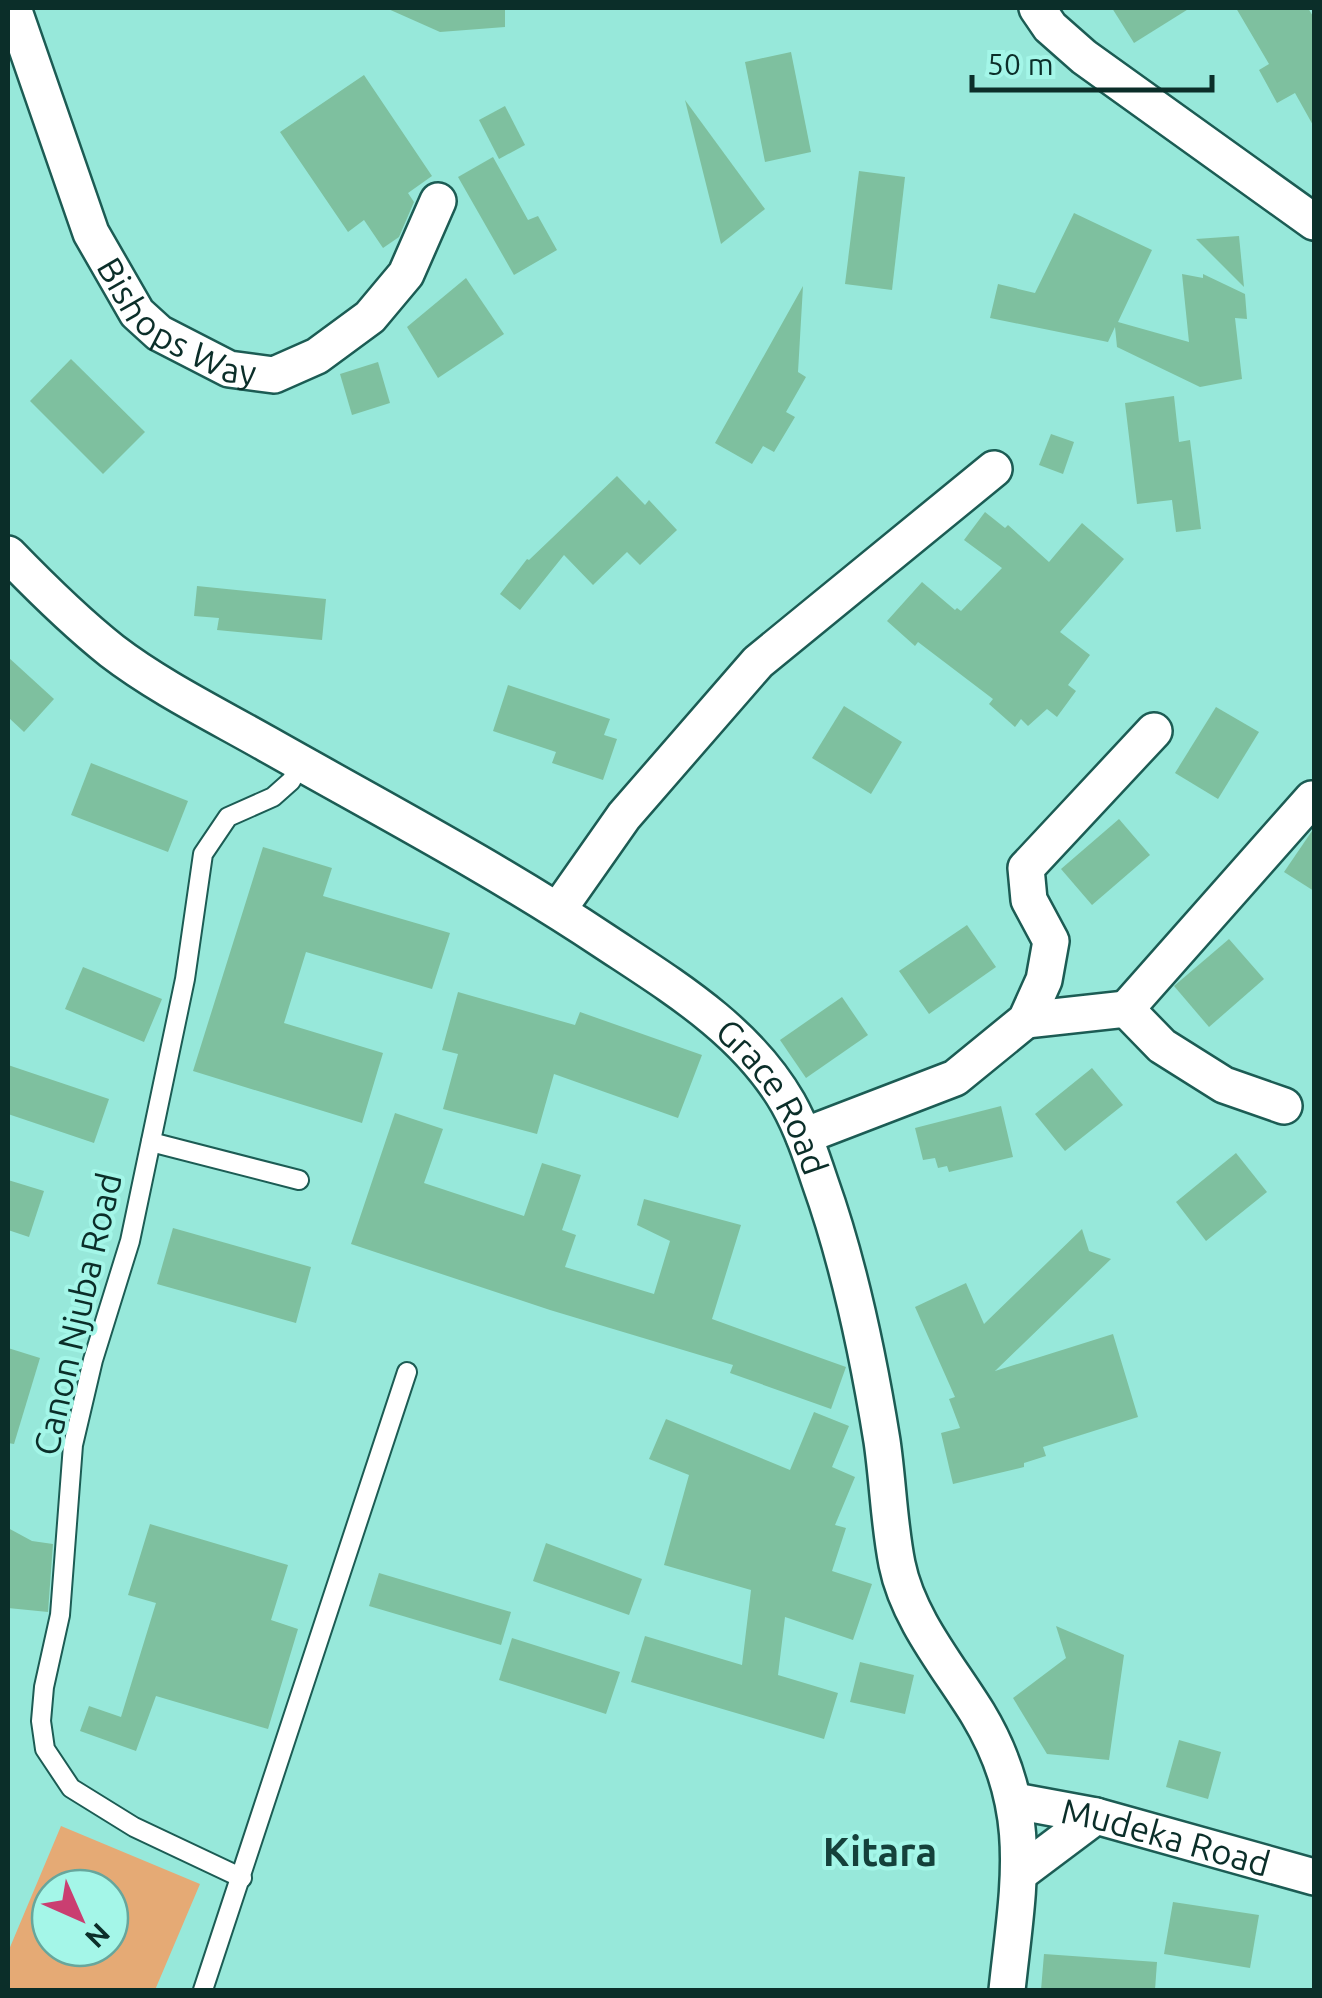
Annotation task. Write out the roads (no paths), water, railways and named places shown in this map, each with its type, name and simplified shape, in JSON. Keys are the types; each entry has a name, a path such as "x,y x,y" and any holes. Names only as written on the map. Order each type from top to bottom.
{"street":[{"name":"Bishops Way","path":"13,8 91,233 137,312 159,332 229,369 274,375 316,356 370,317 406,274 438,201"},
{"path":"1037,8 1050,27 1084,57 1314,222"},
{"path":"558,910 624,816 758,662 994,469"},
{"name":"Grace Road","path":"8,554 61,608 116,654 558,910 698,1003 748,1050 786,1100 804,1136 828,1205 858,1310 882,1443 898,1567 914,1614 981,1719 1016,1802 1020,1872 1007,1990"},
{"path":"804,1136 955,1078 1026,1020 1044,980 1051,940 1029,900 1026,868 1154,731"},
{"path":"1026,1020 1126,1009 1312,800"},
{"path":"1126,1009 1162,1046 1224,1085 1284,1106"},
{"name":"Mudeka Road","path":"1016,1802 1096,1816 1314,1877"},
{"path":"1020,1872 1096,1816"}],"lane":[{"name":"Canon Njuba Road","path":"242,1878 134,1828 71,1788 45,1749 41,1722 44,1687 60,1615 74,1445 93,1360 130,1241 186,979 203,854 228,818 274,797 301,764"},
{"path":"151,1142 299,1180"},
{"path":"204,1990 407,1372"}],"district":[{"name":"Kitara","path":"880,1851"}]}
